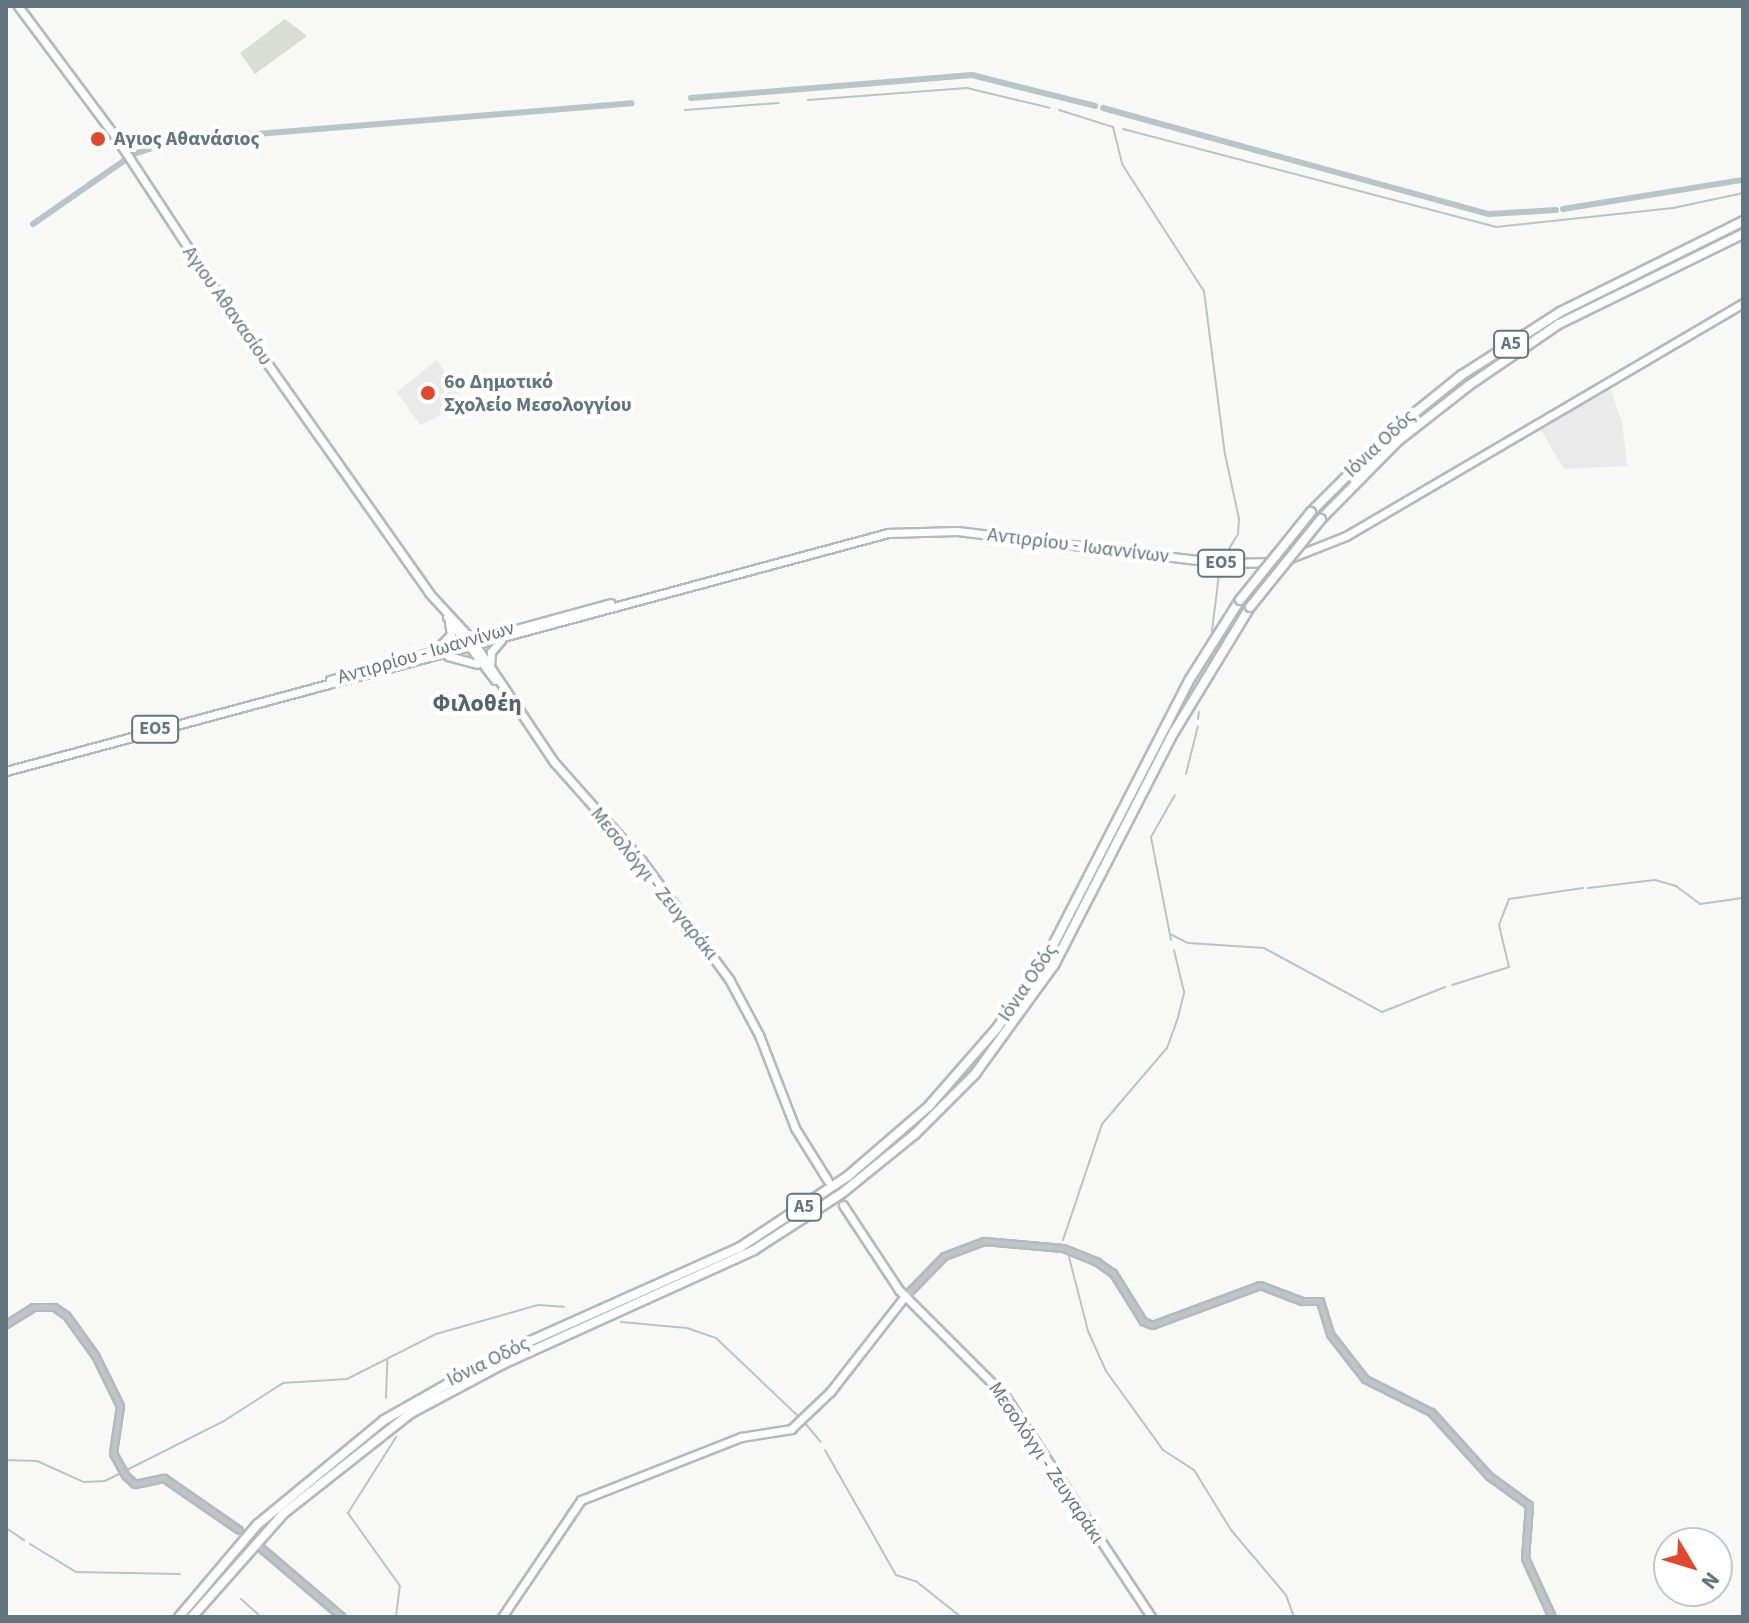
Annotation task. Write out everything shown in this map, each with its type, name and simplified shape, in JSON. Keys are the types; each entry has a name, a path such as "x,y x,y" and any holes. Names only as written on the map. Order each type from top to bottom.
{"highway":[{"name":"Ιόνια Οδός","path":"179,1617 258,1524 384,1420 497,1356 739,1248 848,1176 929,1106 986,1043 1048,955 1171,715 1240,600 1311,512 1391,432 1461,375 1560,312 1743,221"},
{"name":"Ιόνια Οδός","path":"192,1617 283,1514 399,1421 494,1368 692,1281 779,1236 859,1180 922,1127 975,1074 1054,965 1174,732 1250,607 1321,519 1399,440 1506,360 1615,294 1743,234"}],"main road":[{"name":"Αγιου Αθανασίου","path":"18,6 117,139 217,292 469,643 480,665 503,688"},
{"name":"Αντιρρίου - Ιωαννίνων","path":"469,643 506,637 854,540 920,530 1222,563 1280,562 1346,536 1743,303"},
{"name":"Αντιρρίου - Ιωαννίνων","path":"6,771 495,634 641,598"},
{"path":"435,652 451,634 453,622 476,634 495,634"},
{"path":"491,668 491,652 506,637"},
{"name":"Μεσολόγγι - Ζευγαράκι","path":"469,643 491,668 554,762 651,873 729,979 759,1035 795,1128 828,1181"},
{"path":"435,652 462,656 480,665"},
{"name":"Μεσολόγγι - Ζευγαράκι","path":"843,1205 905,1296 1005,1396 1151,1617"},
{"path":"502,1617 581,1500 741,1437 791,1429 814,1410 905,1296"}],"street":[{"path":"905,1296 944,1256 984,1241 1057,1247 1097,1262 1113,1273 1143,1321 1152,1325 1260,1285 1299,1300 1320,1301 1330,1334 1365,1379 1431,1412 1489,1476 1529,1505 1525,1558 1552,1617"},
{"path":"6,1324 33,1307 48,1306 75,1324 122,1411 113,1448 126,1476 135,1484 164,1478 239,1530"},
{"path":"261,1548 342,1617"}],"shaded area":[{"path":"285,19 307,36 255,74 240,53"},
{"name":"6ο Δημοτικό Σχολείο Μεσολογγίου","path":"437,360 465,404 420,425 397,392"},
{"path":"1609,385 1622,422 1627,466 1564,469 1539,427"}],"waterway":[{"path":"691,98 972,75 1095,106"},
{"path":"808,100 967,88 1050,108"},
{"path":"134,154 173,141 631,103"},
{"path":"685,110 779,103"},
{"path":"1103,108 1489,214 1556,210"},
{"path":"1059,110 1113,127 1122,164 1204,291 1225,454 1239,519 1238,534 1223,559"},
{"path":"1123,129 1496,227 1673,208 1743,193"},
{"path":"33,224 125,160"},
{"path":"1563,209 1743,180"},
{"path":"1212,631 1220,566"},
{"path":"1198,719 1199,712"},
{"path":"1186,774 1198,726"},
{"path":"1171,940 1151,837 1175,795"},
{"path":"1588,888 1655,880 1676,886 1700,904 1743,898"},
{"path":"1452,985 1509,967 1499,925 1509,899 1583,888"},
{"path":"1170,934 1188,943 1264,948 1382,1012 1445,987"},
{"path":"1063,1240 1102,1124 1167,1048 1184,992 1174,950"},
{"path":"1069,1257 1088,1331 1106,1371 1163,1450 1194,1470 1231,1530 1286,1595 1294,1617"},
{"path":"6,1460 37,1461 84,1482 105,1481 224,1421 283,1383 347,1379 436,1334 538,1305 564,1307"},
{"path":"621,1322 687,1328 716,1338 799,1417"},
{"path":"386,1398 387,1360"},
{"path":"804,1422 821,1442"},
{"path":"396,1437 348,1513 400,1586 396,1617"},
{"path":"825,1450 896,1575 917,1582 961,1617"},
{"path":"6,1528 24,1540"},
{"path":"30,1544 76,1572 180,1574"},
{"path":"241,1599 261,1617"}],"place":[{"name":"Αγιος Αθανάσιος","path":"98,139"},
{"name":"6ο Δημοτικό Σχολείο Μεσολογγίου","path":"428,393"}],"district":[{"name":"Φιλοθέη","path":"477,704"}]}
